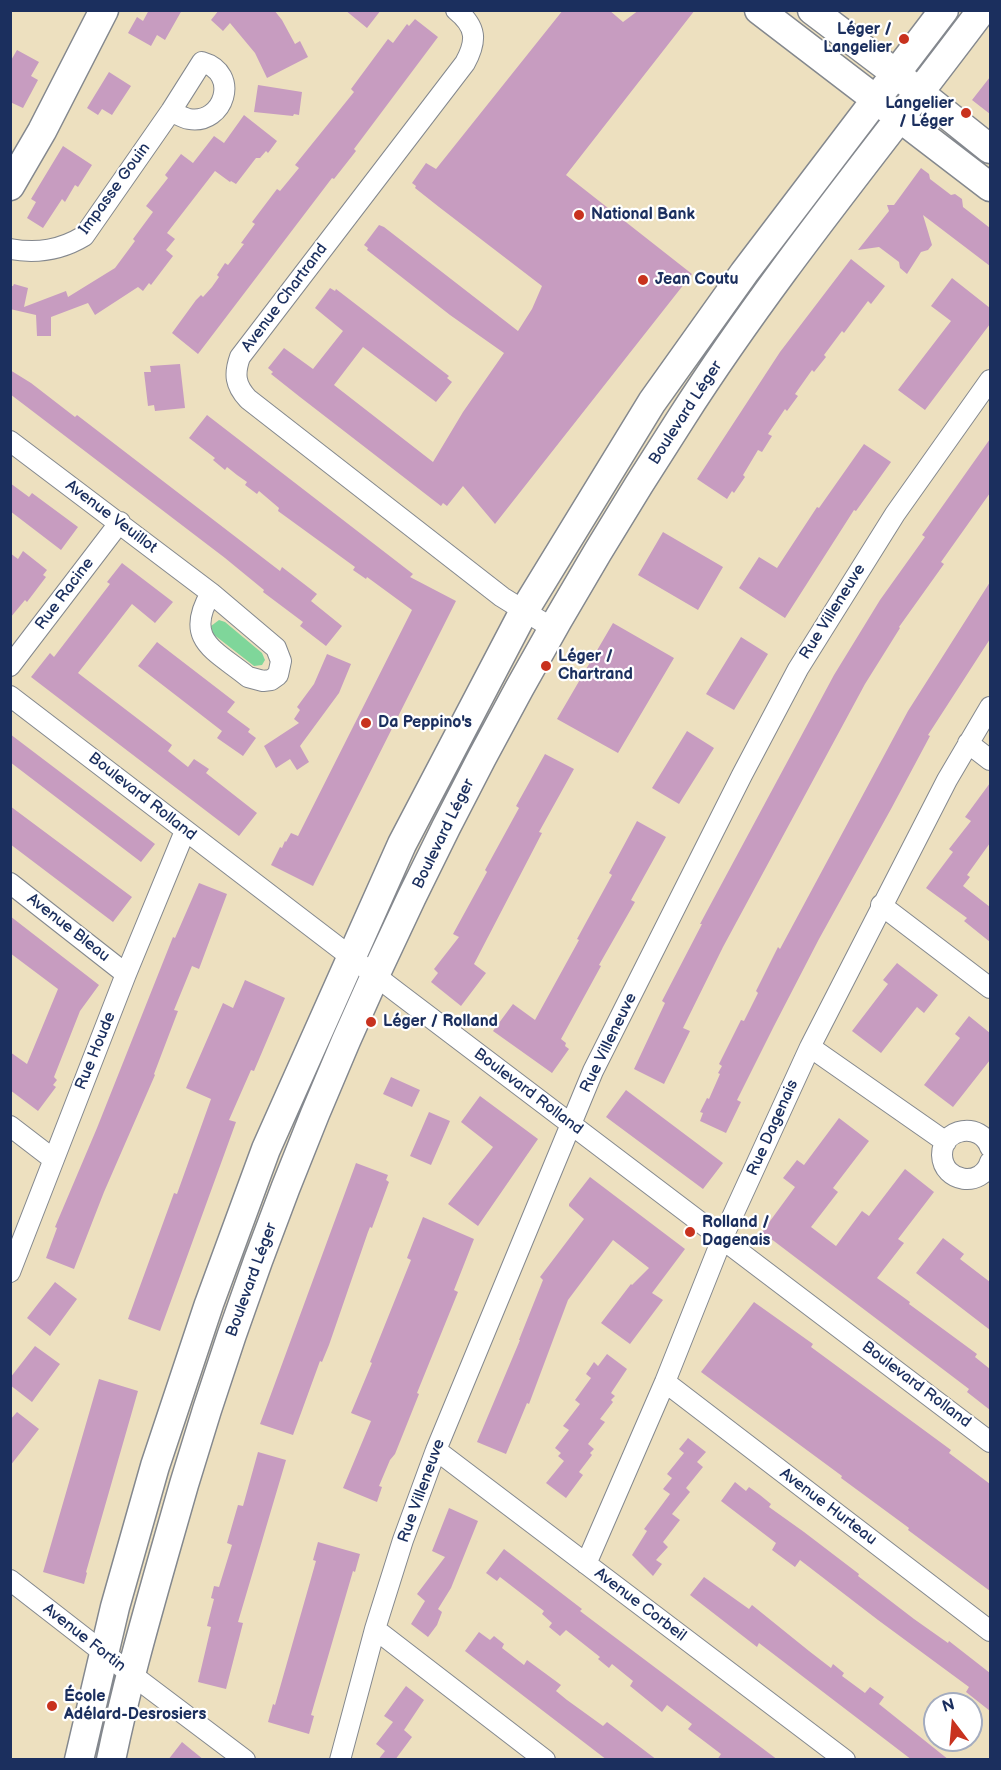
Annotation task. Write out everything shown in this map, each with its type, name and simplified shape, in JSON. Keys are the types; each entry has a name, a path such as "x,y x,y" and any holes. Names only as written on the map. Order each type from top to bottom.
{"main road":[{"path":"10,186 42,131 104,10"},
{"path":"759,10 990,187"},
{"path":"812,10 895,72 990,149"},
{"name":"Boulevard Léger","path":"79,1760 104,1652 155,1466 209,1304 266,1149 402,844 524,611 652,402 744,273 944,10"},
{"name":"Boulevard Léger","path":"111,1760 131,1674 186,1474 239,1314 298,1158 376,975 470,781 552,628 684,412 768,291 982,10"},
{"path":"744,273 768,291"}],"street":[{"name":"Avenue Chartrand","path":"456,10 470,24 474,36 473,49 465,63 240,357 236,369 236,380 240,391 248,399 502,597 552,628"},
{"name":"Impasse Gouin","path":"10,249 42,252 71,243 84,236 171,111"},
{"name":"Rue Villeneuve","path":"340,1760 375,1629 403,1540 436,1450 570,1123 594,1071 687,883 798,669 845,590 895,514 990,380"},
{"name":"Avenue Veuillot","path":"10,441 212,593 276,648 281,661 278,675 271,680 255,680 248,677 204,642 200,630 200,615 212,593"},
{"name":"Rue Racine","path":"10,666 120,522"},
{"name":"Boulevard Rolland","path":"10,696 990,1442"},
{"name":"Rue Dagenais","path":"586,1564 665,1382 722,1239 810,1047 881,905 968,743 990,707"},
{"path":"968,743 990,760"},
{"name":"Rue Houde","path":"10,1272 126,974 185,831"},
{"name":"Avenue Bleau","path":"10,883 126,974"},
{"path":"881,905 990,988"},
{"path":"810,1047 946,1142"},
{"path":"10,1126 53,1159"},
{"path":"990,1147 983,1136 967,1130 951,1136 946,1142 942,1158 948,1172 970,1180 984,1173 990,1162"},
{"name":"Avenue Hurteau","path":"665,1382 990,1631"},
{"name":"Avenue Corbeil","path":"436,1450 845,1760"},
{"name":"Avenue Fortin","path":"10,1580 245,1760"},
{"path":"375,1629 545,1760"}],"green space":[{"path":"219,620 225,622 262,653 265,660 262,665 254,666 213,634 211,626"}],"building":[{"path":"149,10 182,10 165,40 157,35 151,46 128,33 137,17 143,21"},
{"path":"219,10 274,10 295,44 300,41 308,57 267,78 255,53 230,23 223,31 211,20"},
{"path":"345,10 381,10 367,28"},
{"path":"563,10 609,10 623,22 639,10 695,10 566,175 692,274 495,524 463,486 447,506 443,503 441,506 271,374 273,372 268,368 284,348 313,369 343,331 315,308 330,288 335,291 336,289 449,376 447,378 452,382 436,402 363,347 334,385 433,462 463,412 504,353 450,315 367,250 368,248 364,245 379,225 384,227 518,331 532,309 542,286 415,188 416,186 412,183 426,163 436,169"},
{"path":"415,19 438,37 354,149 356,151 334,179 332,178 198,354 172,333 196,300 201,295 203,297 212,287 225,263 228,265 244,244 241,243 255,224 252,222 277,189 280,191 299,168 295,165 354,92 351,89 388,39 393,43 407,24 409,26"},
{"path":"17,50 39,62 31,76 38,80 23,108 10,102 10,62"},
{"path":"109,72 131,86 112,115 102,109 98,115 87,108"},
{"path":"990,77 990,114 972,100"},
{"path":"258,85 302,92 299,115 254,112"},
{"path":"244,115 277,141 268,153 266,151 260,158 256,158 236,184 215,171 167,233 175,239 166,250 173,256 151,285 149,283 143,291 138,287 95,315 88,303 51,317 51,336 37,336 36,315 10,309 10,286 14,284 28,288 24,307 66,291 68,297 115,268 153,212 146,206 168,178 165,175 181,154 193,163 214,136 224,143"},
{"path":"63,146 92,165 78,187 75,185 65,202 62,199 43,228 27,218 36,202 31,199"},
{"path":"921,168 929,174 930,179 951,195 955,194 962,199 963,207 990,228 990,266 923,215 932,245 928,250 921,252 907,274 900,268 899,262 879,247 858,250 889,211 887,205 894,205"},
{"path":"851,259 885,286 871,304 868,301 844,333 842,331 814,372 812,370 795,394 798,396 787,411 785,409 768,434 772,436 762,452 758,450 743,475 745,477 727,499 697,479 780,352"},
{"path":"952,278 990,308 990,324 925,410 898,390 951,321 931,306"},
{"path":"180,364 185,408 155,411 154,405 148,406 144,372 151,372 150,366"},
{"path":"10,370 75,417 77,415 280,571 282,567 317,594 311,601 342,626 326,646 300,626 303,622 263,592 264,590 225,558 10,394"},
{"path":"207,415 413,574 410,577 456,601 313,886 271,865 280,847 282,848 291,833 298,836 412,610 367,577 366,579 353,570 355,567 278,511 279,508 259,491 257,494 245,485 247,482 227,467 225,470 213,460 215,458 189,438"},
{"path":"990,439 990,493 941,562 944,564 899,627 865,684 723,947 683,1028 690,1031 664,1084 634,1069 665,1003 662,1001 702,924 700,924 834,675 880,600 925,537 922,535"},
{"path":"864,444 891,462 856,511 854,510 785,618 739,588 759,557 777,568 817,507 819,508"},
{"path":"10,483 29,497 32,493 78,527 61,550 10,511"},
{"path":"663,532 723,567 698,610 638,575"},
{"path":"23,551 47,570 43,575 46,577 27,602 25,600 10,618 10,553 18,559"},
{"path":"122,563 173,602 155,623 132,604 78,673 172,745 168,751 188,767 194,759 209,769 206,773 257,813 239,836 31,677 50,653 54,657 110,584 107,582"},
{"path":"990,582 990,639 928,735 930,736 774,1026 737,1100 741,1102 726,1133 700,1121 703,1113 700,1112 707,1098 709,1099 720,1074 718,1073 722,1066 719,1064 741,1020 744,1021 778,947 780,949 908,711"},
{"path":"613,623 674,658 618,753 557,719"},
{"path":"741,637 768,654 734,710 706,694"},
{"path":"157,642 235,702 227,712 250,729 248,732 256,738 243,756 217,738 222,731 138,666"},
{"path":"327,654 351,664 339,693 300,746 309,762 297,770 290,759 276,768 264,746 299,723 294,719 300,710 297,707 314,684"},
{"path":"687,731 714,748 679,804 652,788"},
{"path":"10,734 155,844 141,862 10,762"},
{"path":"545,754 574,769 539,832 542,833 474,964 486,973 461,1006 431,982 438,973 434,969 459,937 453,934 519,808 516,806"},
{"path":"990,783 990,843 967,875 970,877 963,886 990,907 990,942 964,921 967,918 926,888 953,852 949,849 971,821 965,817"},
{"path":"10,806 132,897 113,922 10,844"},
{"path":"637,821 666,837 631,900 635,902 561,1039 569,1049 552,1073 493,1031 513,1004 535,1020 579,940 577,939 612,875 609,873"},
{"path":"199,883 227,894 199,969 192,966 174,1010 178,1011 155,1075 104,1192 74,1269 46,1258 57,1228 55,1227 173,937 175,938"},
{"path":"10,916 99,985 80,1011 54,1077 57,1080 53,1085 56,1087 38,1111 10,1090 10,1052 27,1064 58,989 10,953"},
{"path":"897,963 938,995 924,1013 917,1007 881,1053 852,1031 888,984 883,980"},
{"path":"245,980 285,998 254,1071 251,1070 229,1120 236,1122 160,1331 128,1319 211,1099 186,1088 223,1003 233,1008"},
{"path":"969,1016 990,1033 990,1060 953,1107 924,1085 960,1038 955,1034"},
{"path":"391,1077 420,1090 412,1107 383,1094"},
{"path":"626,1090 723,1163 703,1189 606,1117"},
{"path":"480,1096 538,1139 478,1226 448,1204 493,1147 461,1122"},
{"path":"429,1112 450,1121 431,1165 410,1156"},
{"path":"839,1118 869,1141 833,1188 838,1192 811,1227 836,1246 862,1211 869,1216 905,1169 934,1192 898,1239 904,1243 877,1278 977,1354 975,1357 990,1369 990,1410 967,1392 969,1389 762,1232 795,1187 783,1178 797,1160 804,1165"},
{"path":"356,1163 388,1175 386,1180 389,1182 372,1228 370,1227 368,1232 329,1345 322,1362 320,1361 293,1435 260,1424"},
{"path":"590,1177 685,1249 652,1293 663,1300 630,1344 601,1323 631,1284 649,1268 613,1240 568,1300 529,1404 527,1403 506,1454 477,1442 543,1280 540,1277 584,1219 569,1204"},
{"path":"423,1217 474,1239 454,1290 458,1292 417,1393 419,1394 395,1454 379,1486 382,1487 377,1502 343,1488 371,1421 351,1413 411,1260 407,1258"},
{"path":"943,1238 964,1254 960,1259 990,1282 990,1330 916,1273"},
{"path":"55,1282 77,1299 50,1336 27,1318"},
{"path":"754,1302 813,1344 811,1347 951,1450 949,1453 990,1484 990,1591 841,1478 842,1476 701,1372"},
{"path":"35,1346 60,1364 32,1402 10,1385 10,1378"},
{"path":"607,1354 627,1369 611,1393 615,1396 611,1400 613,1402 600,1419 605,1422 588,1444 594,1449 579,1472 583,1475 566,1498 546,1483 564,1461 558,1456 561,1453 555,1448 569,1430 563,1426 580,1404 575,1400 591,1378 586,1374 594,1362 598,1366"},
{"path":"99,1379 138,1391 84,1584 43,1572"},
{"path":"17,1412 39,1429 10,1466 10,1420"},
{"path":"688,1438 706,1452 697,1462 703,1467 686,1488 690,1492 672,1514 680,1520 663,1542 668,1547 656,1560 662,1564 653,1576 632,1555 647,1531 644,1529 670,1494 663,1489 672,1478 667,1474 684,1453 679,1449"},
{"path":"258,1452 286,1460 238,1622 243,1623 226,1689 198,1682 211,1627 207,1626 214,1599 211,1598 214,1586 219,1587 232,1545 227,1543 238,1505 243,1506"},
{"path":"735,1482 746,1491 749,1487 771,1504 769,1507 859,1574 858,1576 990,1673 990,1711 983,1705 983,1692 966,1692 969,1687 800,1560 795,1567 772,1550 776,1543 721,1501"},
{"path":"449,1508 478,1521 451,1588 438,1609 442,1612 437,1625 428,1637 411,1624 425,1601 417,1594 445,1557 432,1551"},
{"path":"318,1542 360,1554 311,1715 314,1716 309,1734 268,1722 273,1704 275,1705 316,1561 313,1560"},
{"path":"504,1549 582,1609 580,1611 778,1760 717,1760 721,1754 688,1729 692,1724 667,1705 662,1712 630,1686 633,1681 612,1664 609,1668 598,1659 600,1657 566,1630 560,1636 549,1627 552,1623 542,1614 544,1611 500,1577 497,1581 486,1573"},
{"path":"704,1577 749,1609 752,1605 831,1668 833,1664 844,1673 842,1676 865,1693 870,1687 884,1697 879,1704 923,1739 923,1752 939,1752 949,1760 912,1760 759,1643 757,1647 690,1595"},
{"path":"479,1632 490,1640 494,1636 504,1644 502,1648 524,1665 527,1660 561,1685 556,1691 567,1700 603,1726 607,1722 657,1760 607,1760 465,1651"},
{"path":"406,1686 424,1700 404,1730 412,1737 395,1760 378,1760 385,1751 376,1744 393,1722 384,1716"},
{"path":"182,1742 204,1760 168,1760"}],"place":[{"name":"Léger / Langelier","path":"904,39"},
{"name":"Langelier / Léger","path":"966,113"},
{"name":"National Bank","path":"579,215"},
{"name":"Jean Coutu","path":"643,280"},
{"name":"Léger / Chartrand","path":"546,666"},
{"name":"Da Peppino's","path":"366,723"},
{"name":"Léger / Rolland","path":"371,1022"},
{"name":"Rolland / Dagenais","path":"690,1232"},
{"name":"École Adélard-Desrosiers","path":"52,1706"}]}
